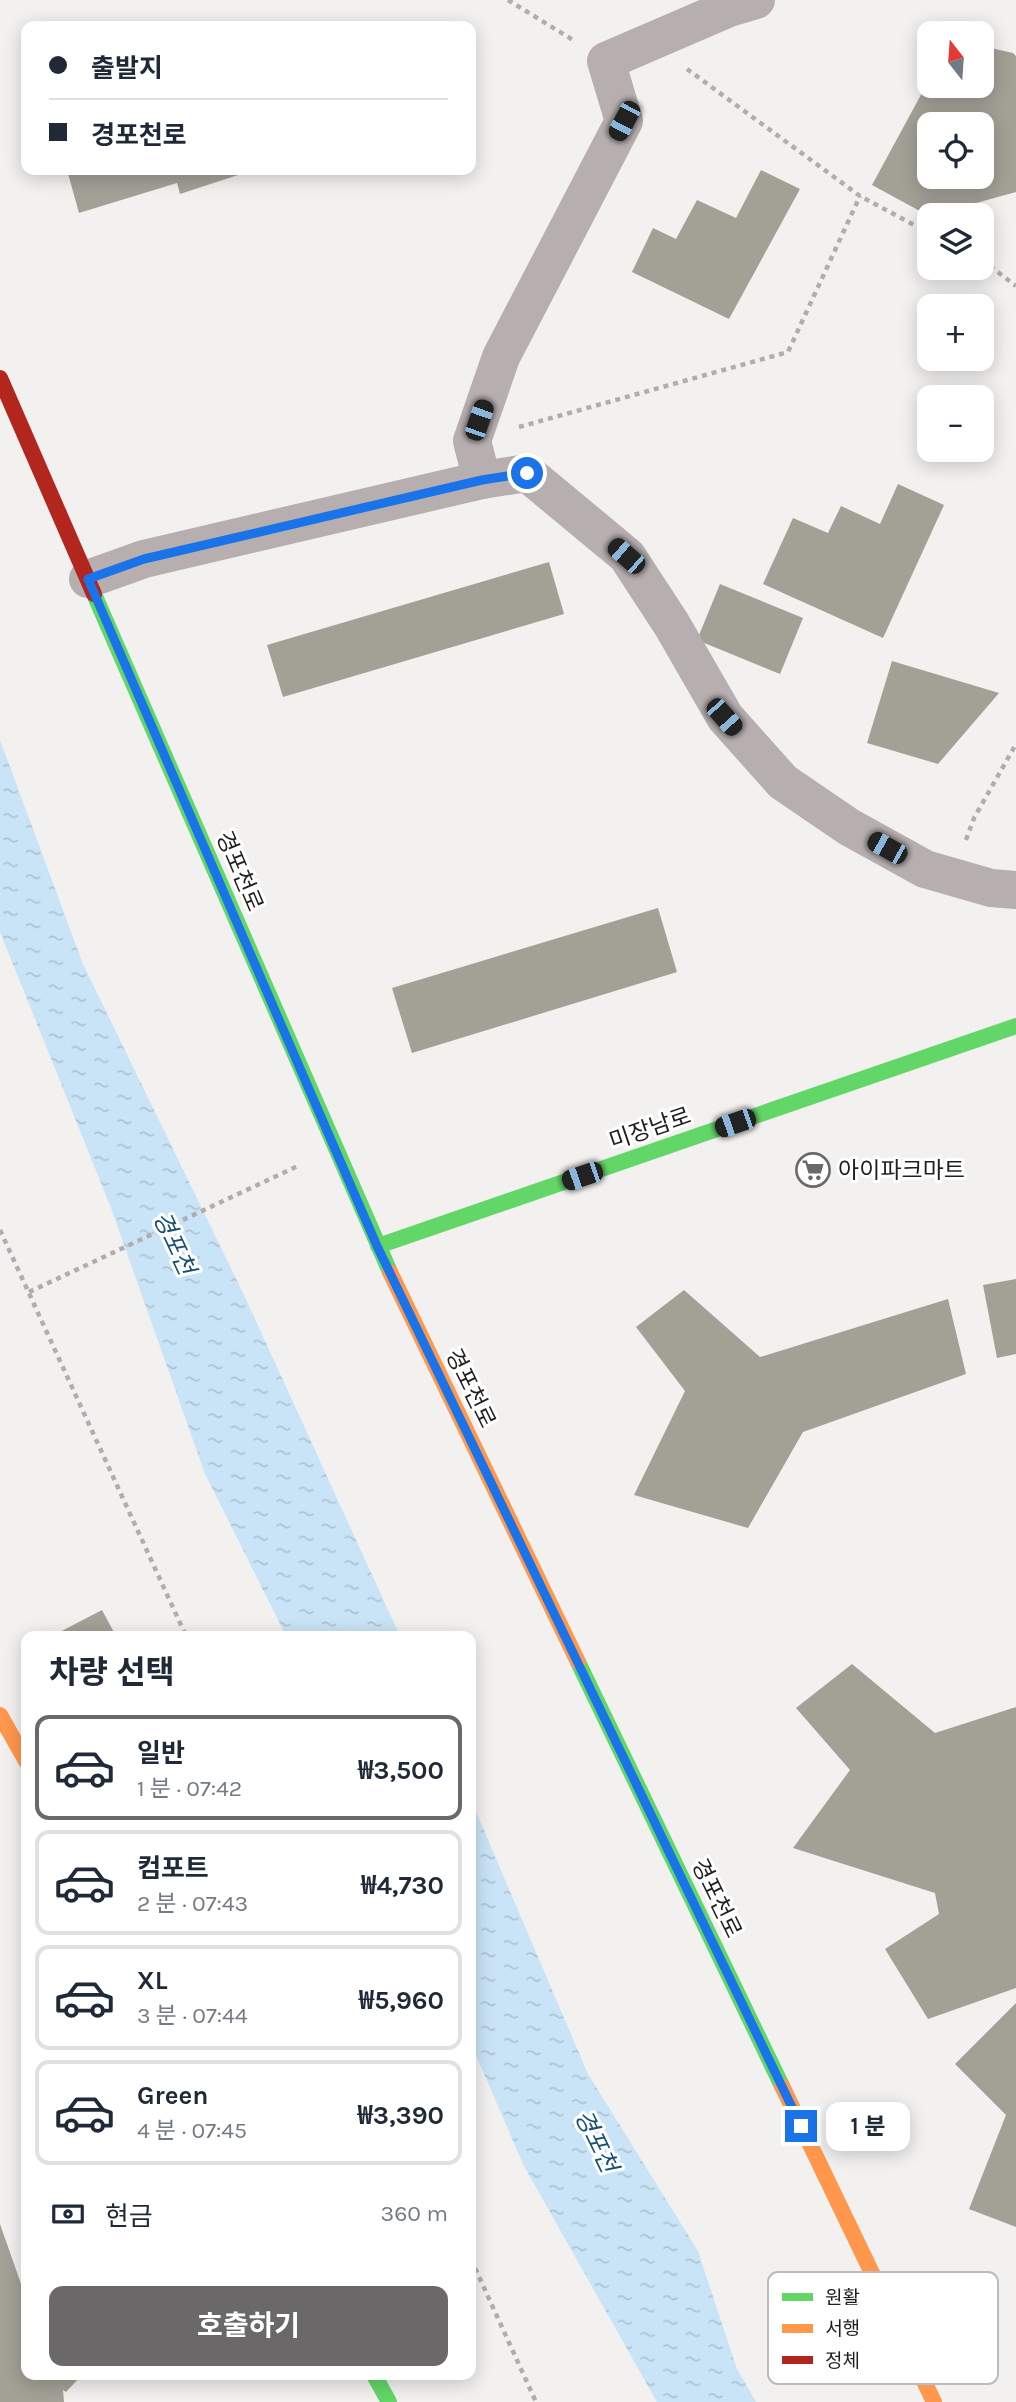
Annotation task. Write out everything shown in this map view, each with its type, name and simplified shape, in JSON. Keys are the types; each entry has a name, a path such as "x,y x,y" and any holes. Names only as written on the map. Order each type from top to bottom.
{"street":[{"path":"482,480 472,441 500,357 624,121 606,61 729,8 756,0"},
{"name":"경포천로","path":"0,378 377,1246 871,2272"},
{"path":"88,579 144,559 482,480 527,473 626,556 672,625 724,717 783,782 849,827 925,869 991,888 1016,890"},
{"name":"미장남로","path":"377,1246 1016,1026"},
{"path":"0,1715 21,1752"},
{"path":"377,2380 389,2402"},
{"name":"경포천로","path":"925,2384 934,2402"}],"path":[{"path":"508,0 606,61"},
{"path":"650,41 860,196 917,227"},
{"path":"472,441 788,352 860,196"},
{"path":"994,269 1016,286"},
{"path":"952,877 974,818 1016,744"},
{"path":"29,1292 308,1161"},
{"path":"0,1230 184,1631"},
{"path":"476,2270 536,2402"}],"water":[{"name":"경포천","path":"0,740 83,964 244,1295 398,1631 284,1631 205,1474 111,1208 0,932"},
{"name":"경포천","path":"476,1812 588,2074 698,2251 737,2369 756,2402 657,2402 524,2166 476,2056"}],"building":[{"path":"994,49 1016,56 1016,192 976,203 917,203 917,209 872,185 919,98 994,98"},
{"path":"761,170 800,189 729,319 632,272 653,228 676,239 697,200 736,218"},
{"path":"68,175 238,175 180,194 177,183 79,213"},
{"path":"898,484 944,505 883,638 763,584 793,518 828,533 841,506 880,524"},
{"path":"549,562 564,614 283,697 267,645"},
{"path":"720,584 803,618 780,674 697,640"},
{"path":"892,661 999,693 938,764 867,743"},
{"path":"658,908 677,972 412,1053 392,988"},
{"path":"1016,1279 1016,1354 997,1358 983,1285"},
{"path":"684,1290 760,1357 948,1299 966,1374 803,1432 748,1528 634,1495 685,1391 636,1327"},
{"path":"102,1610 113,1631 62,1631"},
{"path":"852,1664 935,1733 1016,1707 1016,1988 928,2019 885,1949 939,1914 935,1893 793,1848 850,1770 796,1708"},
{"path":"1016,2003 1016,2227 969,2209 1006,2115 955,2064"},
{"path":"0,2224 21,2284 21,2380 77,2380 66,2392 63,2390 64,2402 0,2402"}],"traffic: fast":[{"path":"94,594 390,1272"},
{"path":"378,1246 1016,1026"},
{"path":"578,1662 782,2086"},
{"path":"377,2380 389,2402"}],"traffic: slow":[{"path":"390,1272 578,1662"},
{"path":"0,1715 21,1752"},
{"path":"782,2086 871,2272"},
{"path":"925,2384 934,2402"}],"traffic: jam":[{"path":"0,378 94,594"}],"place":[{"name":"아이파크마트","path":"813,1170"}],"route":[{"path":"527,473 482,480 144,559 88,579 377,1246 801,2126"}]}
